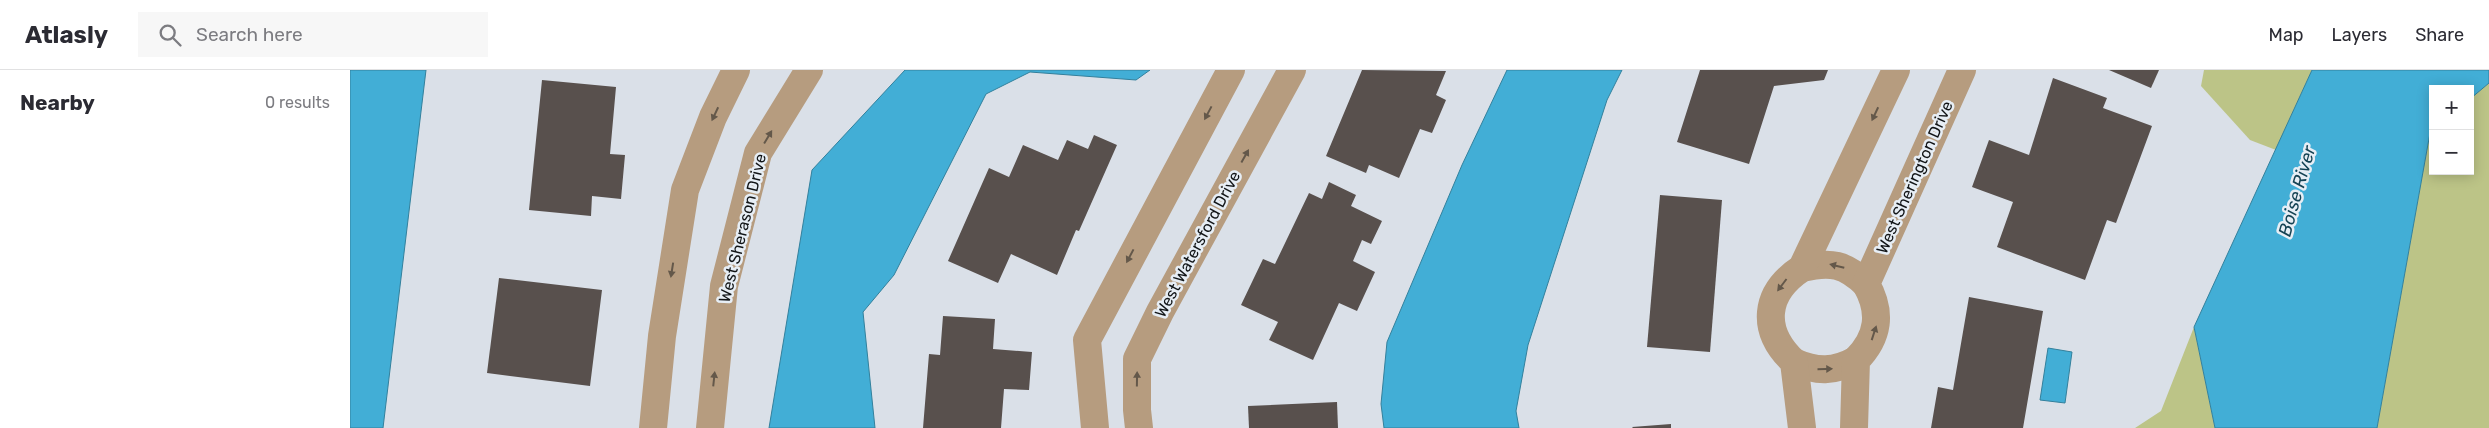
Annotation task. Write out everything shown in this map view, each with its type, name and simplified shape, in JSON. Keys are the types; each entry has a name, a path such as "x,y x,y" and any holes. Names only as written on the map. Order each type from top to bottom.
{"street":[{"path":"653,428 662,336 685,190 714,117 736,70"},
{"name":"West Sherason Drive","path":"710,428 724,286 758,153 809,70"},
{"path":"1095,428 1087,340 1231,70"},
{"name":"West Watersford Drive","path":"1139,428 1137,359 1160,312 1292,70"},
{"path":"1802,268 1896,70"},
{"name":"West Sherington Drive","path":"1866,284 1962,70"},
{"path":"1820,264 1837,265 1853,272 1866,284 1877,311 1876,326 1873,339 1856,360 1841,368 1825,370 1809,368 1794,362 1783,351 1775,337 1771,322 1772,306 1777,290 1788,277 1802,268 1820,264"},
{"path":"1854,428 1856,360"},
{"path":"1794,362 1802,428"}],"green space":[{"path":"2204,70 2312,70 2276,150 2250,140 2201,86"},
{"path":"2489,83 2489,428 2377,428 2429,138 2429,175 2474,175 2474,96"},
{"path":"2194,327 2215,428 2135,428 2161,411"}],"water":[{"path":"350,70 426,70 383,428 350,428"},
{"path":"905,70 1150,70 1136,80 1030,72 986,94 894,275 863,312 875,428 769,428 812,170"},
{"path":"1507,70 1622,70 1607,100 1528,345 1516,411 1519,428 1384,428 1381,404 1387,342 1462,165"},
{"name":"Boise River","path":"2312,70 2489,70 2489,83 2474,96 2474,85 2429,85 2429,139 2377,428 2215,428 2194,327"},
{"path":"2048,348 2072,352 2065,403 2040,400"}],"building":[{"path":"1362,70 1446,71 1436,95 1446,100 1432,133 1420,129 1399,178 1369,165 1366,173 1326,156"},
{"path":"1700,70 1828,70 1824,80 1774,86 1749,164 1677,142"},
{"path":"2109,70 2159,70 2151,88"},
{"path":"2053,78 2107,98 2103,108 2152,126 2116,223 2107,220 2085,280 1997,247 2013,202 1972,187 1989,140 2029,155"},
{"path":"542,80 616,87 610,154 625,155 621,199 592,196 591,216 529,210"},
{"path":"1094,135 1117,145 1079,231 1076,230 1057,275 1011,254 998,283 948,261 989,168 1009,177 1023,145 1058,160 1067,140 1088,149"},
{"path":"1329,182 1356,195 1351,206 1382,221 1371,244 1362,240 1353,261 1375,272 1357,311 1339,303 1313,360 1269,340 1278,322 1241,305 1263,259 1275,264 1309,193 1322,199"},
{"path":"1660,195 1722,200 1710,352 1647,347"},
{"path":"499,278 602,290 590,386 487,373"},
{"path":"1969,297 2043,311 2023,428 1931,428 1938,387 1953,390"},
{"path":"943,316 995,319 993,349 1032,352 1029,390 1004,389 1001,428 923,428 929,354 940,355"},
{"path":"1337,402 1338,428 1249,428 1248,406"},
{"path":"1671,424 1671,428 1632,427"}]}
